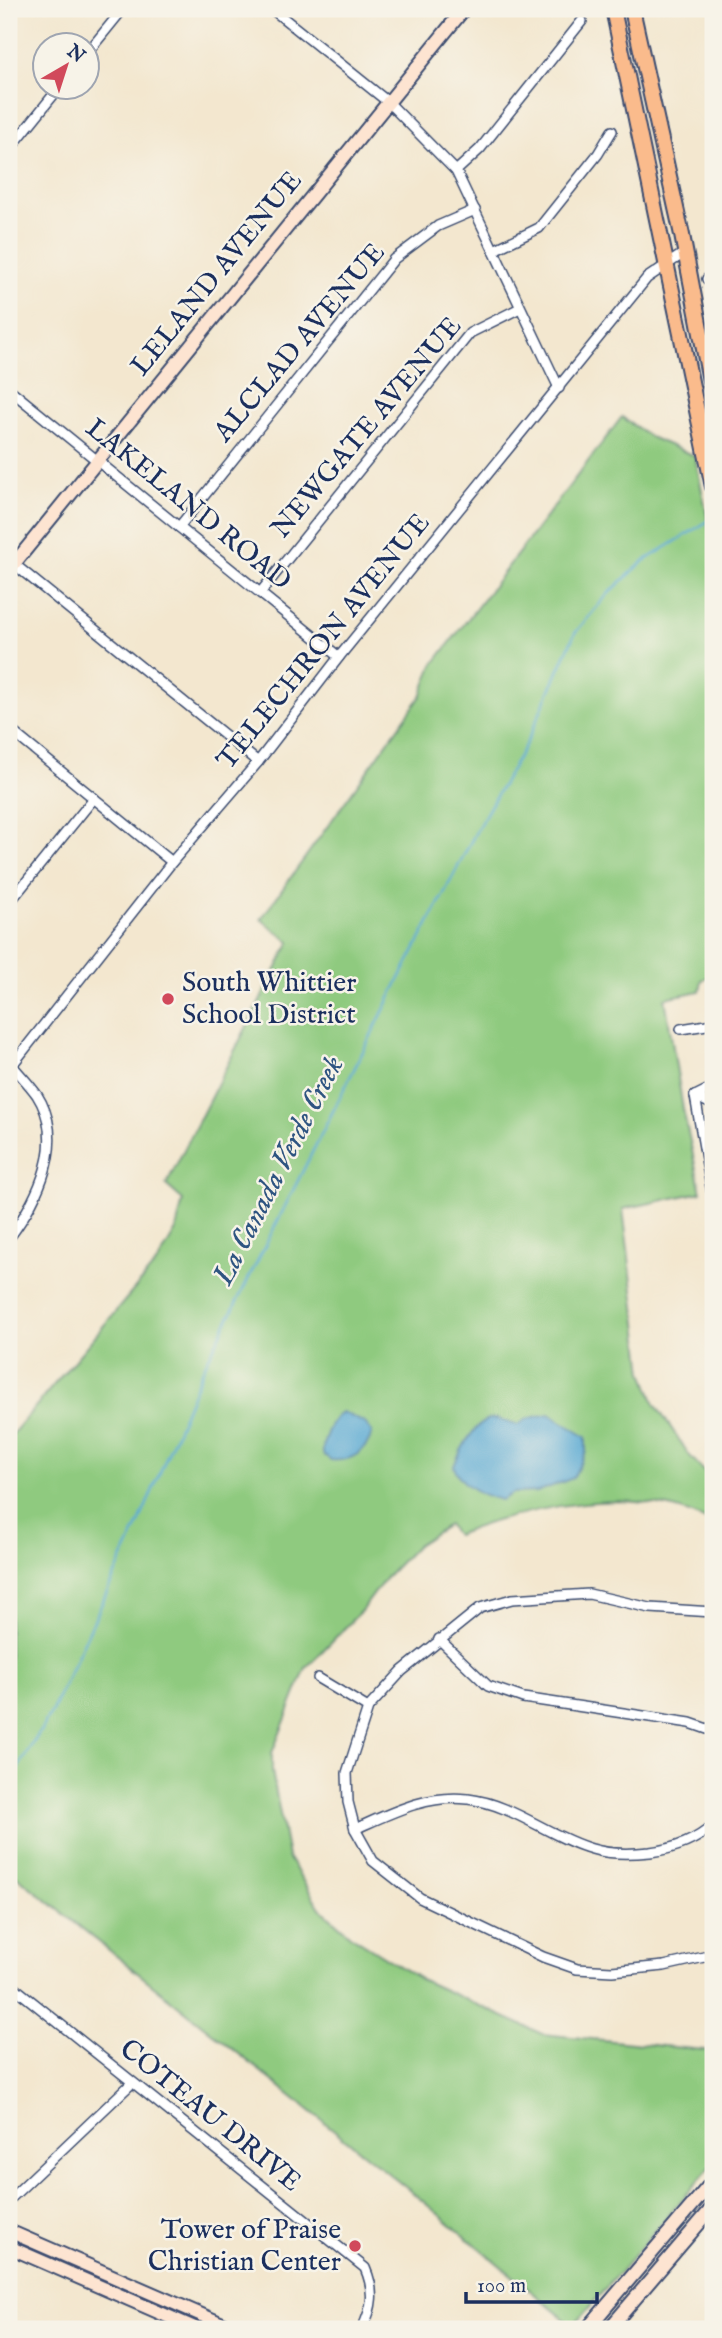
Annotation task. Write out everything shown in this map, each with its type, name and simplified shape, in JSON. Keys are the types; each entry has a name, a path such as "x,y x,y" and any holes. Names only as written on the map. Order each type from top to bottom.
{"main road":[{"name":"LELAND AVENUE","path":"11,567 464,9"},
{"path":"613,9 667,263 707,421 713,486"},
{"path":"632,9 713,396"},
{"path":"587,2329 713,2181"},
{"path":"609,2329 713,2207"},
{"path":"9,2231 234,2329"},
{"path":"9,2247 197,2329"}],"street":[{"path":"102,35 123,9"},
{"path":"272,9 388,102 456,170 559,388"},
{"path":"456,170 480,149 582,21"},
{"path":"9,150 48,102"},
{"path":"495,250 539,228 598,154 612,131"},
{"name":"ALCLAD AVENUE","path":"179,527 394,260 438,226 475,210"},
{"name":"TELECHRON AVENUE","path":"10,1067 172,862 258,762 339,657 647,278 684,253"},
{"name":"NEWGATE AVENUE","path":"260,593 470,332 520,307"},
{"name":"LAKELAND ROAD","path":"9,389 339,657"},
{"path":"11,567 258,762"},
{"path":"10,733 172,862"},
{"path":"9,903 94,798"},
{"path":"681,1029 713,1024"},
{"path":"9,1238 26,1215 41,1185 49,1155 48,1122 38,1096 10,1067"},
{"path":"695,1096 713,1087"},
{"path":"695,1096 713,1105"},
{"path":"695,1096 713,1199"},
{"path":"713,1612 650,1608 589,1594 512,1599 480,1608 439,1639 368,1708 347,1773 348,1802 355,1829 373,1861 420,1898 554,1961 577,1969 612,1971 664,1966 713,1955"},
{"path":"439,1639 488,1686 523,1698 690,1723 713,1731"},
{"path":"318,1678 368,1708"},
{"path":"355,1829 426,1800 445,1798 493,1804 592,1850 625,1854 669,1850 704,1833 713,1825"},
{"name":"COTEAU DRIVE","path":"9,1988 15,1988 365,2268 373,2286 371,2309 362,2329"},
{"path":"9,2200 132,2083"}],"green space":[{"path":"622,417 650,437 695,456 713,546 713,975 702,980 700,991 665,998 683,1109 701,1192 623,1209 643,1372 655,1404 690,1456 713,1481 713,1524 684,1511 619,1501 585,1503 517,1515 456,1535 448,1525 417,1545 388,1575 361,1611 306,1668 272,1753 272,1771 288,1857 320,1908 350,1935 420,1979 542,2034 713,2051 713,2164 573,2326 419,2198 9,1870 9,1438 159,1260 176,1230 183,1200 166,1185 290,942 261,919 421,696 433,665"}],"water":[{"path":"342,1412 365,1423 372,1432 366,1445 357,1454 345,1459 331,1460 323,1454 324,1443 331,1424"},
{"path":"549,1414 586,1437 586,1452 573,1478 537,1492 513,1493 501,1500 473,1489 461,1479 454,1466 479,1425 491,1419 498,1419 518,1425 526,1419"}],"waterway":[{"name":"La Canada Verde Creek","path":"9,1783 51,1713 139,1523 202,1371 394,990 480,824 527,742 575,633 608,594 644,561 713,518"}],"place":[{"name":"South Whittier School District","path":"168,999"},
{"name":"Tower of Praise Christian Center","path":"355,2246"}]}
